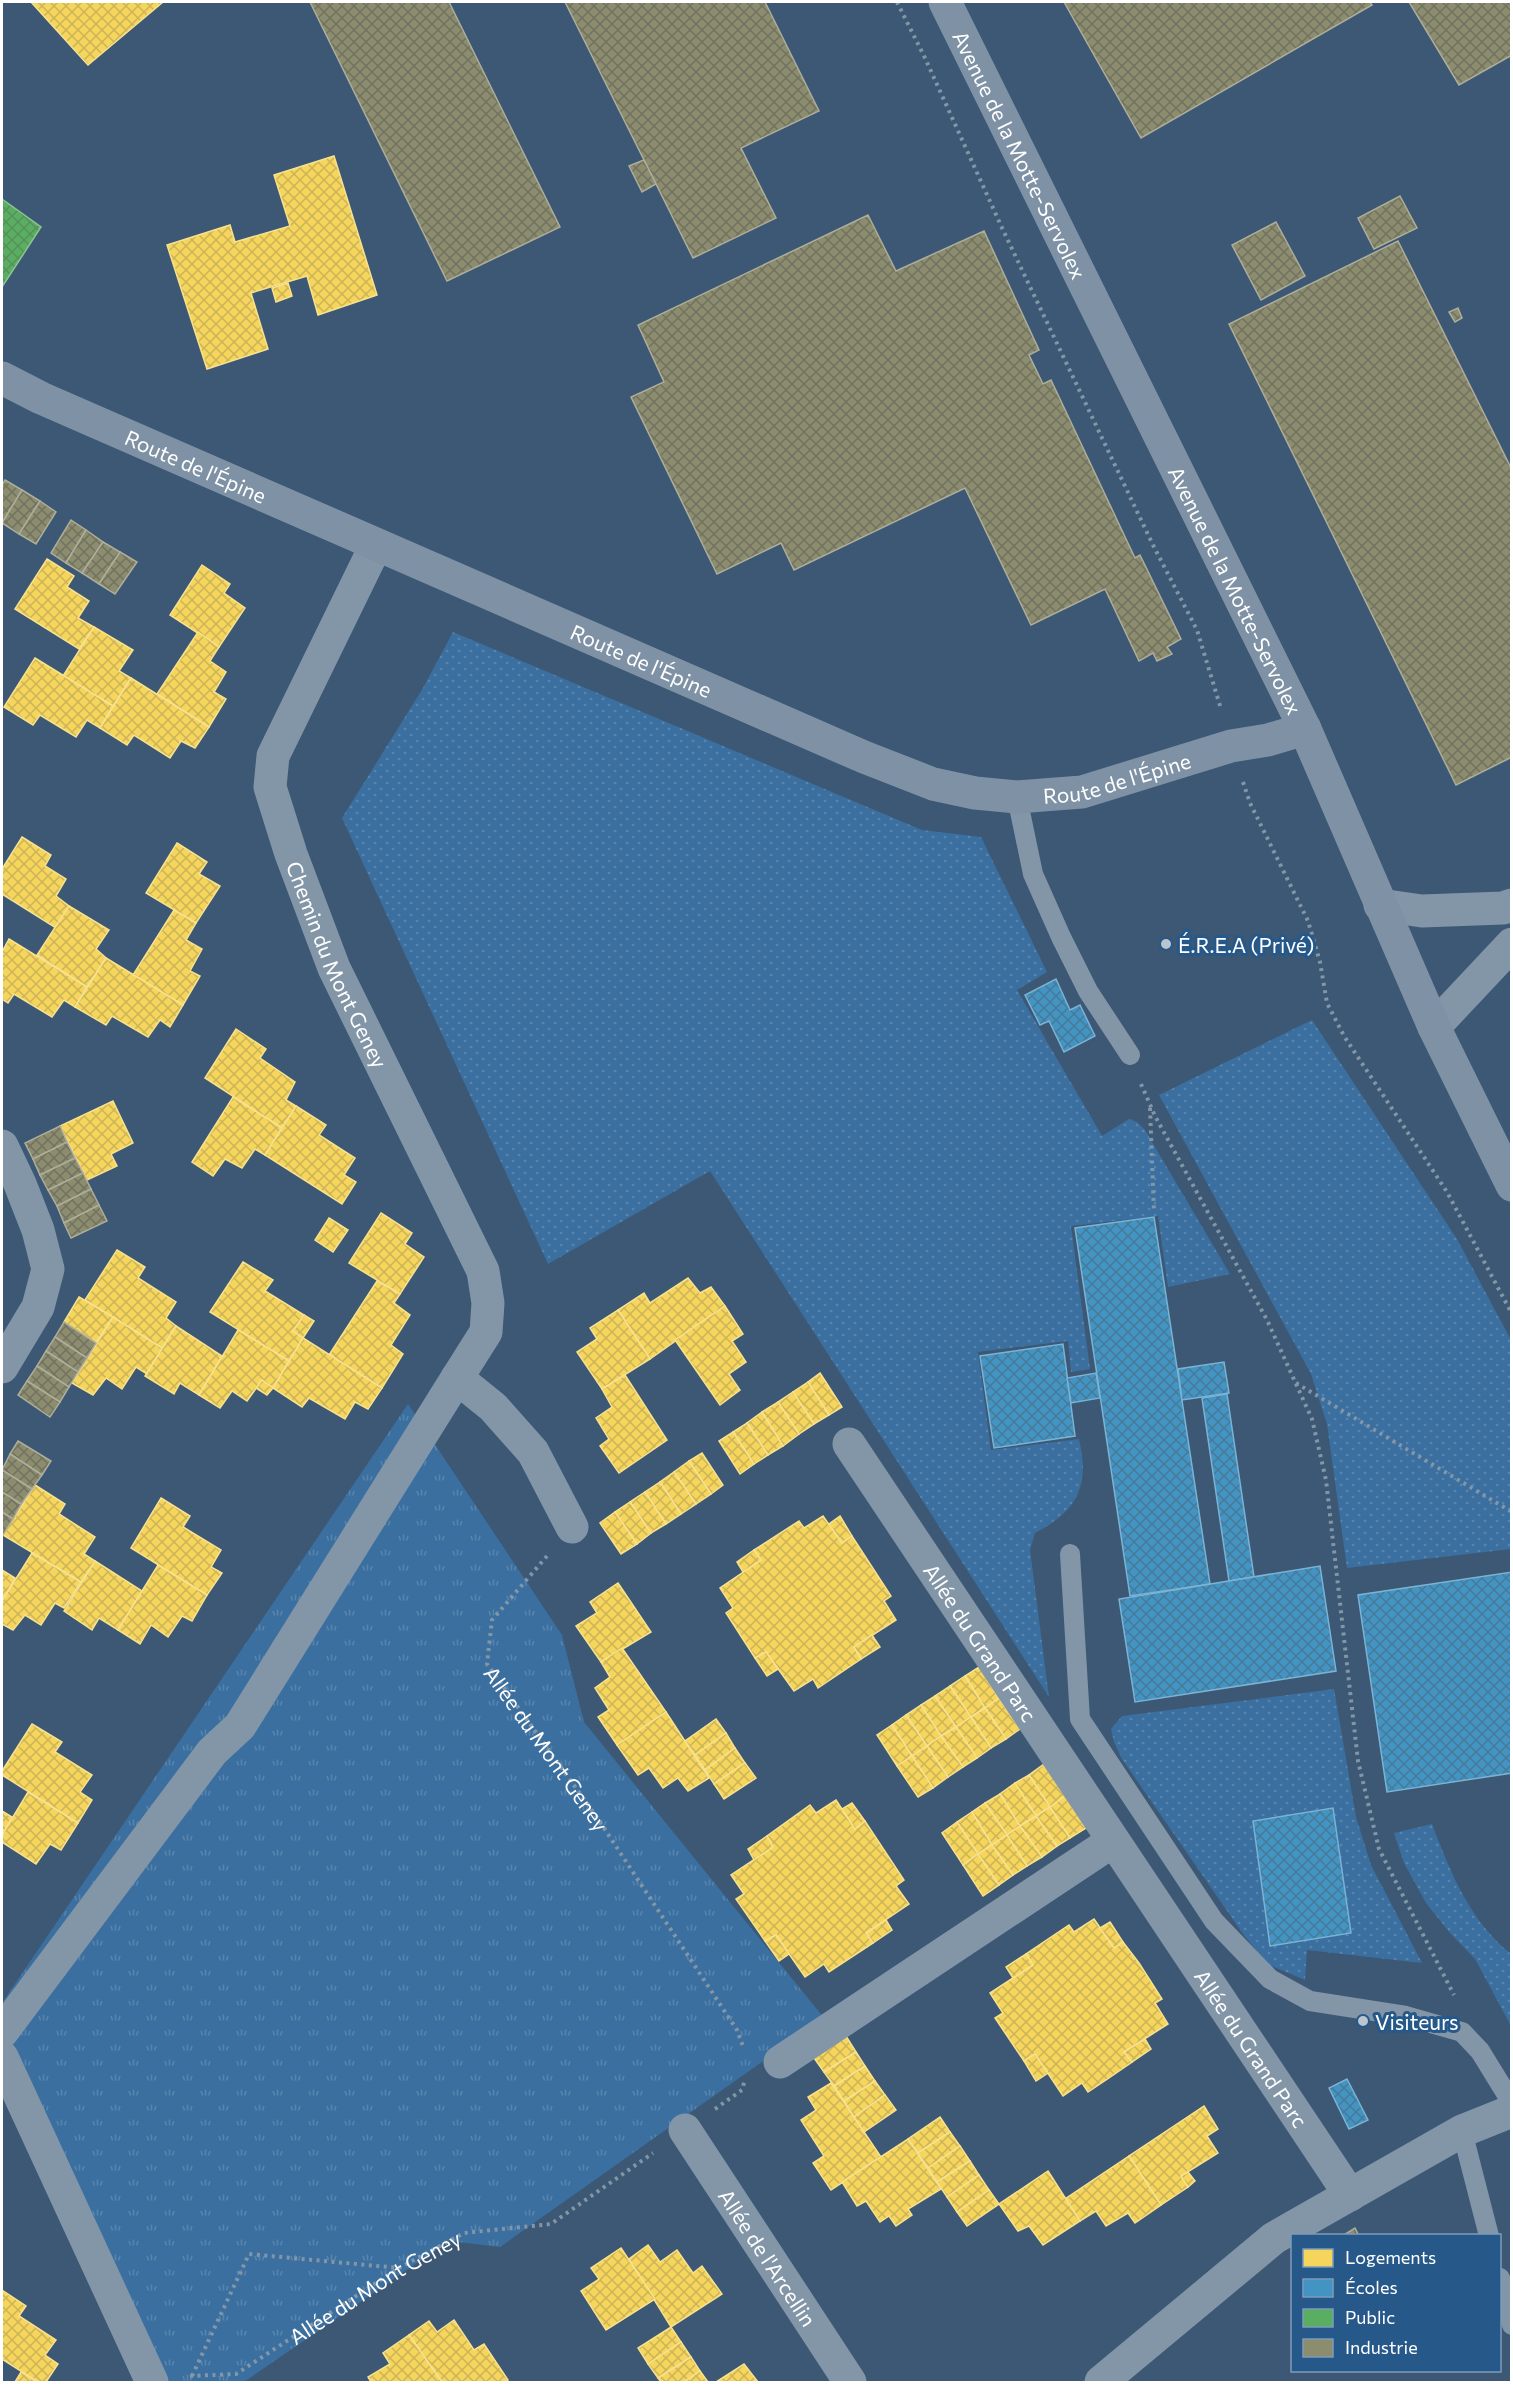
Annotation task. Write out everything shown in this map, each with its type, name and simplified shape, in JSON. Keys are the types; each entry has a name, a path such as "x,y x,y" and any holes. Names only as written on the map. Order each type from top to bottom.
{"street":[{"name":"Avenue de la Motte-Servolex","path":"945,2 1305,729 1434,1027 1512,1185"},
{"name":"Route de l'Épine","path":"2,378 41,398 376,545 864,757 933,784 975,793 1017,797 1082,792 1231,746 1268,740 1305,729"},
{"name":"Chemin du Mont Geney","path":"376,545 273,756 270,787 291,854 334,968 483,1271 488,1303 486,1332 457,1378"},
{"path":"1380,905 1422,910 1503,908 1512,905"},
{"path":"1434,1027 1512,944"},
{"path":"2,1146 38,1230 48,1269 38,1307 2,1367"},
{"path":"2,2032 212,1752 240,1726 457,1378 493,1407 533,1452 572,1527"},
{"name":"Allée du Grand Parc","path":"849,1444 1350,2195"},
{"path":"780,2062 1113,1841"},
{"path":"2,2057 150,2378"},
{"path":"1101,2382 1274,2238 1462,2131 1512,2111"},
{"name":"Allée de l'Arcellin","path":"685,2130 850,2382"}],"lane":[{"path":"1017,797 1033,874 1042,895 1088,991 1130,1055"},
{"path":"1070,1554 1080,1719 1214,1921 1270,1979 1310,2001 1406,2016 1462,2032 1480,2051 1512,2103"},
{"path":"1462,2131 1489,2234"},
{"path":"1501,2282 1512,2325"}],"path":[{"path":"897,2 1148,535 1197,630 1250,803 1308,921 1320,962 1327,1003 1344,1036 1447,1192 1512,1314"},
{"path":"1130,1055 1150,1105 1267,1320 1312,1419 1326,1480 1358,1761 1379,1849 1427,1940 1480,2051"},
{"path":"1150,1105 1154,1212"},
{"path":"1296,1383 1512,1512"},
{"name":"Allée du Mont Geney","path":"572,1527 492,1620 487,1664 603,1826 737,2030 745,2051"},
{"name":"Allée du Mont Geney","path":"150,2378 236,2374 399,2268 464,2233 551,2224 742,2090 746,2071"},
{"path":"192,2376 249,2254 399,2268"}],"green space":[{"path":"453,632 922,830 981,837 1047,972 1017,990 1102,1136 1129,1119 1137,1122 1145,1130 1230,1274 1168,1287 1158,1216 1071,1226 1090,1369 1071,1372 1068,1341 978,1352 991,1450 1079,1439 1083,1470 1077,1495 1062,1516 1035,1533 1030,1550 1049,1697 710,1171 548,1264 342,818 423,688"},
{"path":"1312,1020 1457,1239 1511,1340 1511,1549 1347,1568 1327,1424 1311,1374 1159,1095"},
{"path":"408,1404 562,1635 584,1722 824,2018 500,2247 449,2241 244,2382 140,2382 2,2096 2,2003"},
{"path":"1334,1689 1356,1817 1371,1865 1422,1963 1307,1950 1305,1980 1267,1964 1243,1934 1122,1759 1111,1729 1122,1716"},
{"path":"1432,1824 1463,1895 1496,1941 1511,1954 1511,2026 1475,1959 1426,1903 1404,1863 1394,1833"}],"building: Logements":[{"path":"31,2 163,2 88,65"},
{"path":"334,156 377,295 318,315 307,276 251,293 268,349 207,369 167,245 230,225 235,242 290,226 274,175"},
{"path":"288,283 292,296 276,302 272,288"},
{"path":"47,559 74,576 67,587 89,601 78,618 94,627 79,649 15,609"},
{"path":"202,565 230,584 224,593 245,608 219,647 170,615"},
{"path":"94,627 133,650 119,671 131,678 113,706 63,676"},
{"path":"198,632 219,647 210,661 226,672 214,692 226,699 209,727 157,694"},
{"path":"35,658 113,706 100,728 87,720 76,737 40,715 33,725 4,707"},
{"path":"131,678 209,727 195,748 181,741 170,758 134,735 127,745 100,728"},
{"path":"22,837 51,855 45,866 66,879 56,896 69,906 56,928 2,894 2,869"},
{"path":"177,843 207,862 199,874 220,886 196,923 146,893"},
{"path":"69,906 109,930 96,949 106,958 87,987 37,955"},
{"path":"174,910 196,923 186,940 202,949 190,971 200,976 183,1005 133,975"},
{"path":"9,939 87,987 75,1007 64,1000 52,1017 14,994 8,1003 2,999 2,952"},
{"path":"106,958 183,1005 170,1027 160,1020 148,1037 112,1016 106,1025 75,1007"},
{"path":"236,1029 266,1049 260,1058 295,1082 286,1100 296,1106 282,1128 205,1078"},
{"path":"233,1097 282,1128 265,1155 255,1149 242,1168 225,1159 213,1176 192,1162"},
{"path":"113,1101 133,1143 111,1154 117,1166 87,1180 60,1126"},
{"path":"296,1106 326,1125 319,1135 355,1158 344,1175 356,1182 342,1204 265,1155"},
{"path":"381,1213 412,1233 405,1244 424,1257 400,1294 349,1263"},
{"path":"329,1218 348,1230 333,1252 315,1240"},
{"path":"117,1250 145,1267 138,1278 176,1302 166,1318 176,1326 162,1348 85,1300"},
{"path":"243,1262 273,1280 265,1291 304,1315 293,1331 303,1338 289,1361 210,1312"},
{"path":"688,1278 700,1293 711,1287 725,1306 650,1359 618,1310 644,1293 650,1303"},
{"path":"377,1281 400,1294 394,1303 410,1315 391,1345 403,1354 382,1388 329,1355"},
{"path":"79,1297 113,1317 96,1343 64,1322"},
{"path":"725,1306 743,1334 732,1341 746,1362 729,1374 740,1390 720,1405 675,1340"},
{"path":"618,1310 650,1359 602,1389 577,1352 597,1339 590,1328"},
{"path":"304,1315 314,1321 303,1338 293,1331"},
{"path":"113,1317 162,1348 147,1374 136,1367 122,1389 106,1378 93,1395 72,1383"},
{"path":"176,1326 222,1356 199,1395 180,1383 174,1394 145,1376"},
{"path":"238,1330 289,1361 273,1388 262,1380 247,1401 232,1391 220,1408 199,1395"},
{"path":"303,1338 382,1388 368,1409 355,1402 345,1419 309,1398 302,1407 273,1388"},
{"path":"820,1373 842,1407 829,1415 808,1382"},
{"path":"625,1375 667,1440 619,1473 600,1446 609,1439 596,1418 612,1407 602,1389"},
{"path":"262,1380 273,1388 267,1395 256,1388"},
{"path":"808,1382 829,1415 814,1424 793,1392"},
{"path":"793,1392 814,1424 799,1434 778,1402"},
{"path":"778,1402 799,1434 783,1446 762,1412"},
{"path":"762,1412 783,1446 768,1455 747,1423"},
{"path":"747,1423 768,1455 754,1464 733,1432"},
{"path":"733,1432 754,1464 740,1474 719,1441"},
{"path":"702,1453 723,1485 711,1494 689,1461"},
{"path":"689,1461 711,1494 696,1504 674,1472"},
{"path":"674,1472 696,1504 681,1514 660,1482"},
{"path":"660,1482 681,1514 666,1524 645,1492"},
{"path":"35,1485 65,1504 59,1514 95,1537 84,1554 95,1561 81,1582 3,1535"},
{"path":"645,1492 666,1524 651,1533 630,1502"},
{"path":"161,1498 190,1516 183,1527 221,1550 211,1567 222,1573 207,1595 131,1548"},
{"path":"630,1502 651,1533 637,1544 615,1512"},
{"path":"615,1512 637,1544 621,1554 600,1523"},
{"path":"823,1516 842,1543 852,1536 891,1596 884,1601 896,1620 854,1647 861,1659 818,1688 813,1679 794,1691 766,1652 755,1658 726,1613 733,1608 720,1588 761,1560 754,1550 799,1521 804,1528"},
{"path":"840,1516 852,1536 842,1543 829,1524"},
{"path":"754,1550 761,1560 743,1572 737,1562"},
{"path":"32,1553 81,1582 64,1608 55,1603 41,1625 25,1615 13,1630 2,1624 2,1601"},
{"path":"95,1561 142,1591 118,1630 99,1618 92,1630 64,1611"},
{"path":"158,1565 207,1595 192,1621 182,1616 168,1637 151,1625 140,1644 118,1630"},
{"path":"2,1570 15,1578 2,1601"},
{"path":"618,1583 651,1632 601,1662 576,1626 597,1613 590,1602"},
{"path":"872,1635 880,1647 861,1659 854,1647"},
{"path":"622,1648 666,1712 617,1745 598,1717 609,1710 595,1688 610,1677 601,1662"},
{"path":"766,1652 778,1669 767,1676 755,1658"},
{"path":"979,1667 999,1698 985,1708 965,1676"},
{"path":"965,1676 985,1708 971,1717 950,1686"},
{"path":"950,1686 971,1717 956,1727 935,1696"},
{"path":"935,1696 956,1727 941,1736 921,1705"},
{"path":"999,1698 1020,1729 1006,1739 985,1708"},
{"path":"921,1705 941,1736 927,1746 906,1715"},
{"path":"985,1708 1006,1739 991,1748 971,1717"},
{"path":"666,1712 709,1778 688,1791 678,1778 663,1788 649,1768 638,1775 617,1745"},
{"path":"906,1715 927,1746 912,1756 892,1725"},
{"path":"971,1717 991,1748 977,1758 956,1727"},
{"path":"716,1719 726,1733 695,1755 685,1741"},
{"path":"32,1724 62,1742 55,1752 92,1775 80,1792 92,1800 78,1823 2,1775 2,1771"},
{"path":"892,1725 912,1756 897,1766 877,1735"},
{"path":"956,1727 977,1758 963,1767 941,1736"},
{"path":"726,1733 735,1748 705,1770 695,1755"},
{"path":"941,1736 963,1767 948,1777 927,1746"},
{"path":"927,1746 948,1777 933,1788 912,1756"},
{"path":"735,1748 745,1763 714,1784 705,1770"},
{"path":"912,1756 933,1788 918,1797 897,1766"},
{"path":"745,1763 756,1778 724,1799 714,1784"},
{"path":"1044,1764 1065,1796 1050,1807 1029,1775"},
{"path":"1029,1775 1050,1807 1036,1816 1015,1783"},
{"path":"1015,1783 1036,1816 1020,1826 1000,1794"},
{"path":"28,1792 78,1823 61,1850 50,1844 36,1864 2,1842 2,1835"},
{"path":"1000,1794 1020,1826 1007,1835 985,1803"},
{"path":"1065,1796 1086,1828 1070,1838 1050,1807"},
{"path":"836,1800 855,1829 865,1821 904,1880 896,1886 909,1904 866,1933 873,1943 829,1972 824,1964 805,1977 776,1935 765,1941 736,1899 744,1894 731,1875 773,1847 767,1836 810,1805 816,1813"},
{"path":"852,1803 865,1821 855,1829 842,1809"},
{"path":"985,1803 1007,1835 992,1845 972,1812"},
{"path":"1050,1807 1070,1838 1057,1846 1036,1816"},
{"path":"2,1811 12,1817 2,1835"},
{"path":"972,1812 992,1845 978,1854 957,1822"},
{"path":"1036,1816 1057,1846 1042,1857 1020,1826"},
{"path":"957,1822 978,1854 963,1865 942,1833"},
{"path":"1020,1826 1042,1857 1027,1866 1007,1835"},
{"path":"1007,1835 1027,1866 1013,1875 992,1845"},
{"path":"767,1836 773,1847 754,1860 748,1849"},
{"path":"992,1845 1013,1875 999,1885 978,1854"},
{"path":"978,1854 999,1885 983,1896 963,1865"},
{"path":"1094,1919 1114,1948 1123,1942 1139,1963 1162,1999 1155,2003 1168,2024 1124,2052 1132,2062 1109,2078 1088,2092 1082,2083 1063,2096 1035,2054 1024,2061 995,2018 1003,2013 990,1993 1033,1965 1026,1954 1069,1925 1074,1932"},
{"path":"886,1920 892,1930 873,1943 866,1933"},
{"path":"1110,1922 1123,1942 1114,1948 1100,1928"},
{"path":"776,1935 789,1954 779,1961 765,1941"},
{"path":"1026,1954 1033,1965 1013,1978 1006,1967"},
{"path":"846,2036 856,2052 824,2072 814,2058"},
{"path":"1145,2039 1151,2049 1132,2062 1124,2052"},
{"path":"856,2052 865,2066 834,2086 824,2072"},
{"path":"1035,2054 1048,2073 1036,2081 1024,2061"},
{"path":"865,2066 875,2081 844,2101 834,2086"},
{"path":"875,2081 885,2095 854,2117 844,2101"},
{"path":"831,2083 881,2157 831,2190 813,2163 824,2156 801,2120 816,2110 808,2097"},
{"path":"885,2095 896,2110 864,2132 854,2117"},
{"path":"1204,2106 1218,2129 1207,2136 1218,2153 1181,2176 1188,2187 1161,2205 1129,2156"},
{"path":"940,2117 950,2132 918,2153 908,2139"},
{"path":"950,2132 960,2146 928,2168 918,2153"},
{"path":"908,2139 941,2189 908,2209 912,2215 896,2226 889,2216 880,2222 866,2201 857,2206 842,2182"},
{"path":"960,2146 970,2161 937,2182 928,2168"},
{"path":"1129,2156 1161,2205 1135,2223 1128,2213 1106,2226 1096,2211 1080,2221 1065,2199"},
{"path":"970,2161 979,2175 947,2197 937,2182"},
{"path":"1048,2171 1080,2221 1043,2245 1029,2226 1018,2231 999,2204"},
{"path":"1188,2172 1195,2181 1188,2187 1181,2176"},
{"path":"979,2175 989,2190 957,2212 947,2197"},
{"path":"989,2190 999,2204 967,2226 957,2212"},
{"path":"648,2245 660,2262 677,2250 693,2273 702,2266 722,2294 671,2327 629,2259"},
{"path":"621,2248 655,2299 606,2330 581,2291 599,2279 591,2268"},
{"path":"2,2290 26,2306 19,2316 56,2340 45,2355 58,2364 46,2382 38,2382 2,2359"},
{"path":"454,2320 474,2350 484,2344 508,2380 504,2382 442,2382 409,2335 429,2321 437,2332"},
{"path":"671,2327 681,2342 648,2364 638,2348"},
{"path":"409,2335 442,2382 371,2382 368,2377 390,2364 383,2353"},
{"path":"681,2342 691,2357 658,2378 648,2364"},
{"path":"691,2357 700,2371 684,2382 661,2382 658,2378"},
{"path":"744,2364 758,2382 716,2382"},
{"path":"700,2371 708,2382 684,2382"},
{"path":"21,2372 38,2382 15,2382"}],"building: Écoles":[{"path":"1056,979 1070,1010 1080,1005 1095,1036 1064,1052 1049,1021 1040,1025 1025,995"},
{"path":"1154,1217 1210,1584 1130,1596 1075,1228"},
{"path":"1063,1344 1075,1436 994,1448 980,1356"},
{"path":"1224,1362 1229,1393 1182,1400 1178,1369"},
{"path":"1096,1373 1100,1398 1071,1403 1067,1378"},
{"path":"1227,1394 1254,1577 1229,1581 1202,1398"},
{"path":"1320,1566 1336,1671 1135,1702 1119,1599"},
{"path":"1512,1572 1512,1773 1387,1792 1358,1595"},
{"path":"1333,1808 1351,1933 1270,1946 1253,1821"},
{"path":"1347,2079 1368,2120 1349,2129 1329,2088"}],"building: Public":[{"path":"2,199 41,227 2,287"}],"building: Industrie":[{"path":"310,2 449,2 560,227 447,281"},
{"path":"565,2 765,2 819,111 741,148 776,218 693,258"},
{"path":"1064,2 1370,2 1372,5 1141,138"},
{"path":"1409,2 1512,2 1512,55 1459,85"},
{"path":"644,160 656,184 642,192 629,166"},
{"path":"1400,196 1417,228 1374,249 1358,218"},
{"path":"868,215 896,271 984,231 1039,350 1029,355 1043,384 1051,380 1135,558 1140,555 1181,639 1167,647 1172,654 1157,661 1153,653 1139,661 1105,589 1031,625 965,488 794,570 781,543 717,574 631,397 664,382 638,325"},
{"path":"1276,222 1305,276 1261,300 1232,245"},
{"path":"1398,241 1512,470 1512,757 1456,785 1229,324"},
{"path":"1458,308 1462,318 1455,322 1449,312"},
{"path":"5,480 22,490 2,523 2,485"},
{"path":"22,490 40,501 19,534 2,523"},
{"path":"40,501 56,512 36,544 19,534"},
{"path":"71,520 86,530 66,563 51,553"},
{"path":"86,530 103,542 82,573 66,563"},
{"path":"103,542 120,552 99,584 82,573"},
{"path":"120,552 137,562 115,594 99,584"},
{"path":"60,1126 67,1142 33,1159 25,1143"},
{"path":"67,1142 75,1158 40,1175 33,1159"},
{"path":"75,1158 83,1173 48,1190 40,1175"},
{"path":"83,1173 91,1189 57,1206 48,1190"},
{"path":"91,1189 99,1205 64,1223 57,1206"},
{"path":"99,1205 107,1221 71,1238 64,1223"},
{"path":"64,1322 96,1343 87,1358 55,1337"},
{"path":"55,1337 87,1358 78,1372 46,1351"},
{"path":"46,1351 78,1372 69,1387 37,1366"},
{"path":"37,1366 69,1387 60,1402 27,1381"},
{"path":"27,1381 60,1402 50,1417 18,1395"},
{"path":"18,1441 51,1461 42,1475 10,1454"},
{"path":"10,1454 42,1475 32,1489 2,1470"},
{"path":"2,1470 32,1489 21,1504 2,1492"},
{"path":"2,1492 21,1504 13,1519 2,1512"},
{"path":"2,1512 13,1519 3,1535 2,1534"},
{"path":"1355,2228 1358,2234 1345,2234"}],"place":[{"name":"É.R.E.A (Privé)","path":"1166,944"},
{"name":"Visiteurs","path":"1363,2021"}]}
